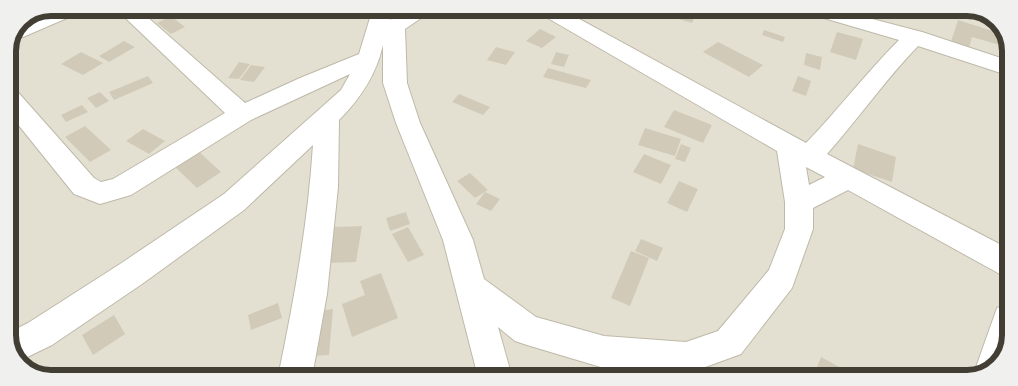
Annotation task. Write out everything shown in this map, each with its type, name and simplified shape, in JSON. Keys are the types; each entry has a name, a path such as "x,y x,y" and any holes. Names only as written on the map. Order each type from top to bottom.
{"street":[{"path":"26,28 55,16"},
{"path":"134,16 242,114"},
{"path":"16,110 84,186 100,193 121,187 242,114 308,83 380,33 409,16"},
{"path":"558,16 799,152 1002,260"},
{"path":"839,16 914,37 1002,67"},
{"path":"18,345 40,334 234,202 349,96 357,84 380,33"},
{"path":"380,33 408,123 458,240 493,370"},
{"path":"799,152 851,111 884,68 914,37"},
{"path":"296,370 311,294 324,187 327,117"},
{"path":"470,287 527,330 604,352 686,358 729,342 781,278 799,229 799,152"},
{"path":"799,202 849,178"}],"shaded area":[{"path":"966,16 978,18 986,22 994,30 999,38 1002,49 1002,334 1000,346 986,364 978,368 966,370 52,370 40,368 32,364 24,356 18,346 16,337 16,52 22,32 32,22 45,17"}],"building":[{"path":"171,16 185,27 171,34 157,23"},
{"path":"676,16 695,17 692,23 675,18"},
{"path":"958,20 995,32 1001,45 972,37 968,51 950,45"},
{"path":"540,29 556,37 542,48 526,41"},
{"path":"764,30 785,37 783,42 762,35"},
{"path":"837,32 863,39 856,60 830,52"},
{"path":"124,41 135,47 109,62 99,56"},
{"path":"718,42 763,65 749,77 703,52"},
{"path":"496,47 515,52 506,65 487,60"},
{"path":"81,52 103,63 83,75 61,64"},
{"path":"556,52 569,55 564,67 551,64"},
{"path":"806,53 822,57 820,70 804,65"},
{"path":"239,62 250,64 239,79 228,78"},
{"path":"251,65 265,67 254,82 240,80"},
{"path":"548,68 591,80 586,88 543,77"},
{"path":"148,76 153,83 114,100 109,92"},
{"path":"798,76 811,81 806,96 792,91"},
{"path":"100,92 109,101 96,108 87,98"},
{"path":"459,94 490,107 483,115 452,102"},
{"path":"82,105 88,112 66,122 61,115"},
{"path":"674,110 712,125 703,143 664,127"},
{"path":"85,126 111,150 90,162 65,137"},
{"path":"645,128 681,139 675,156 638,145"},
{"path":"143,129 165,141 149,154 126,141"},
{"path":"681,144 691,148 685,162 675,159"},
{"path":"858,144 896,157 892,182 853,169"},
{"path":"198,151 221,172 197,188 174,166"},
{"path":"644,154 671,165 661,184 633,172"},
{"path":"470,173 488,190 475,198 457,181"},
{"path":"679,181 698,189 687,212 667,203"},
{"path":"485,192 500,199 491,211 476,204"},
{"path":"406,212 410,224 390,231 386,218"},
{"path":"362,226 356,262 328,263 334,227"},
{"path":"408,227 424,255 408,262 392,234"},
{"path":"641,239 663,248 657,261 635,251"},
{"path":"631,251 649,258 630,306 611,298"},
{"path":"381,273 398,318 352,337 342,304 365,295 360,281"},
{"path":"278,303 282,318 251,330 248,315"},
{"path":"333,309 329,355 312,356 317,311"},
{"path":"114,315 125,334 93,355 82,335"},
{"path":"821,357 845,370 816,370"}]}
